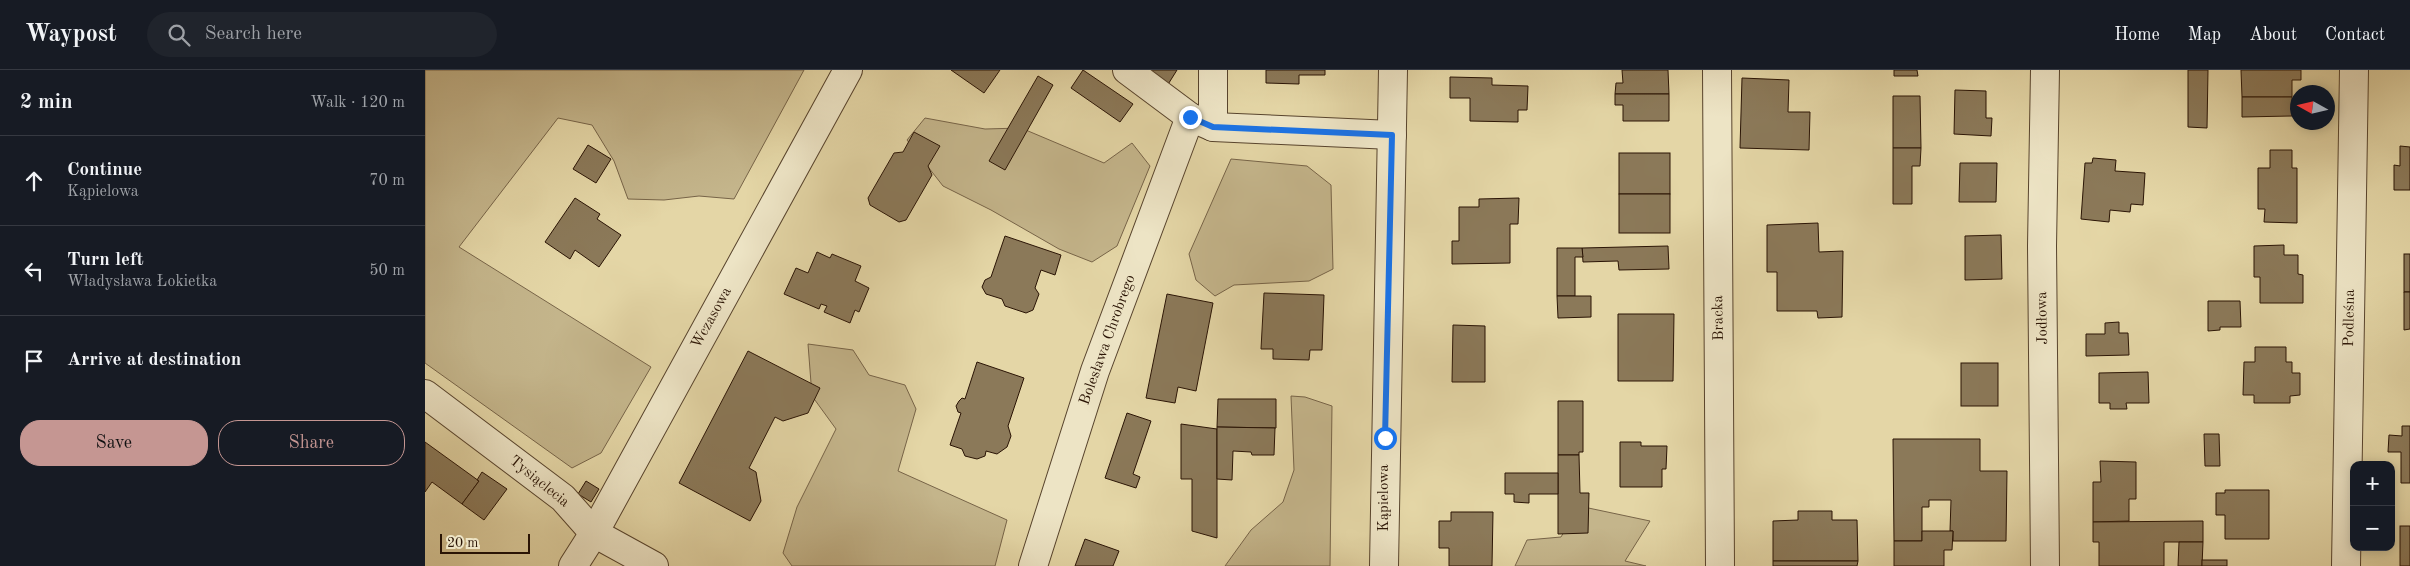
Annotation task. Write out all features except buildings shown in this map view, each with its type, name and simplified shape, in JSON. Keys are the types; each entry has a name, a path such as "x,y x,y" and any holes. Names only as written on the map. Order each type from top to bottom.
{"street":[{"name":"Wczasowa","path":"573,566 594,533 848,70"},
{"path":"1127,70 1201,122 1392,135"},
{"path":"1201,122 1213,70"},
{"name":"Kąpielowa","path":"1384,566 1393,70"},
{"name":"Bracka","path":"1717,70 1720,566"},
{"name":"Jodłowa","path":"2045,70 2042,246 2045,566"},
{"name":"Podleśna","path":"2346,566 2354,70"},
{"name":"Bolesława Chrobrego","path":"1033,566 1095,371 1201,122"},
{"name":"Tysiąclecia","path":"425,394 563,498 594,533 654,566"}],"shaded area":[{"path":"425,70 804,70 734,199 699,196 664,200 628,199 614,161 592,125 558,118 459,247 651,367 601,453 572,468 425,363"},
{"path":"925,118 985,129 1021,128 1104,163 1132,143 1150,166 1117,246 1092,262 1059,249 991,210 943,186 907,140"},
{"path":"1231,159 1307,166 1331,185 1333,269 1309,281 1234,285 1215,296 1196,280 1189,254"},
{"path":"808,344 853,350 869,375 905,385 916,409 898,471 1007,520 995,566 792,566 783,553 797,507 836,429 812,396"},
{"path":"1291,396 1305,397 1332,406 1330,566 1225,566 1251,530 1283,502 1294,470"},
{"path":"1579,506 1650,521 1625,561 1646,566 1515,566 1527,540 1561,537"}],"route":[{"path":"1190,117 1213,127 1392,135 1385,438"}]}
